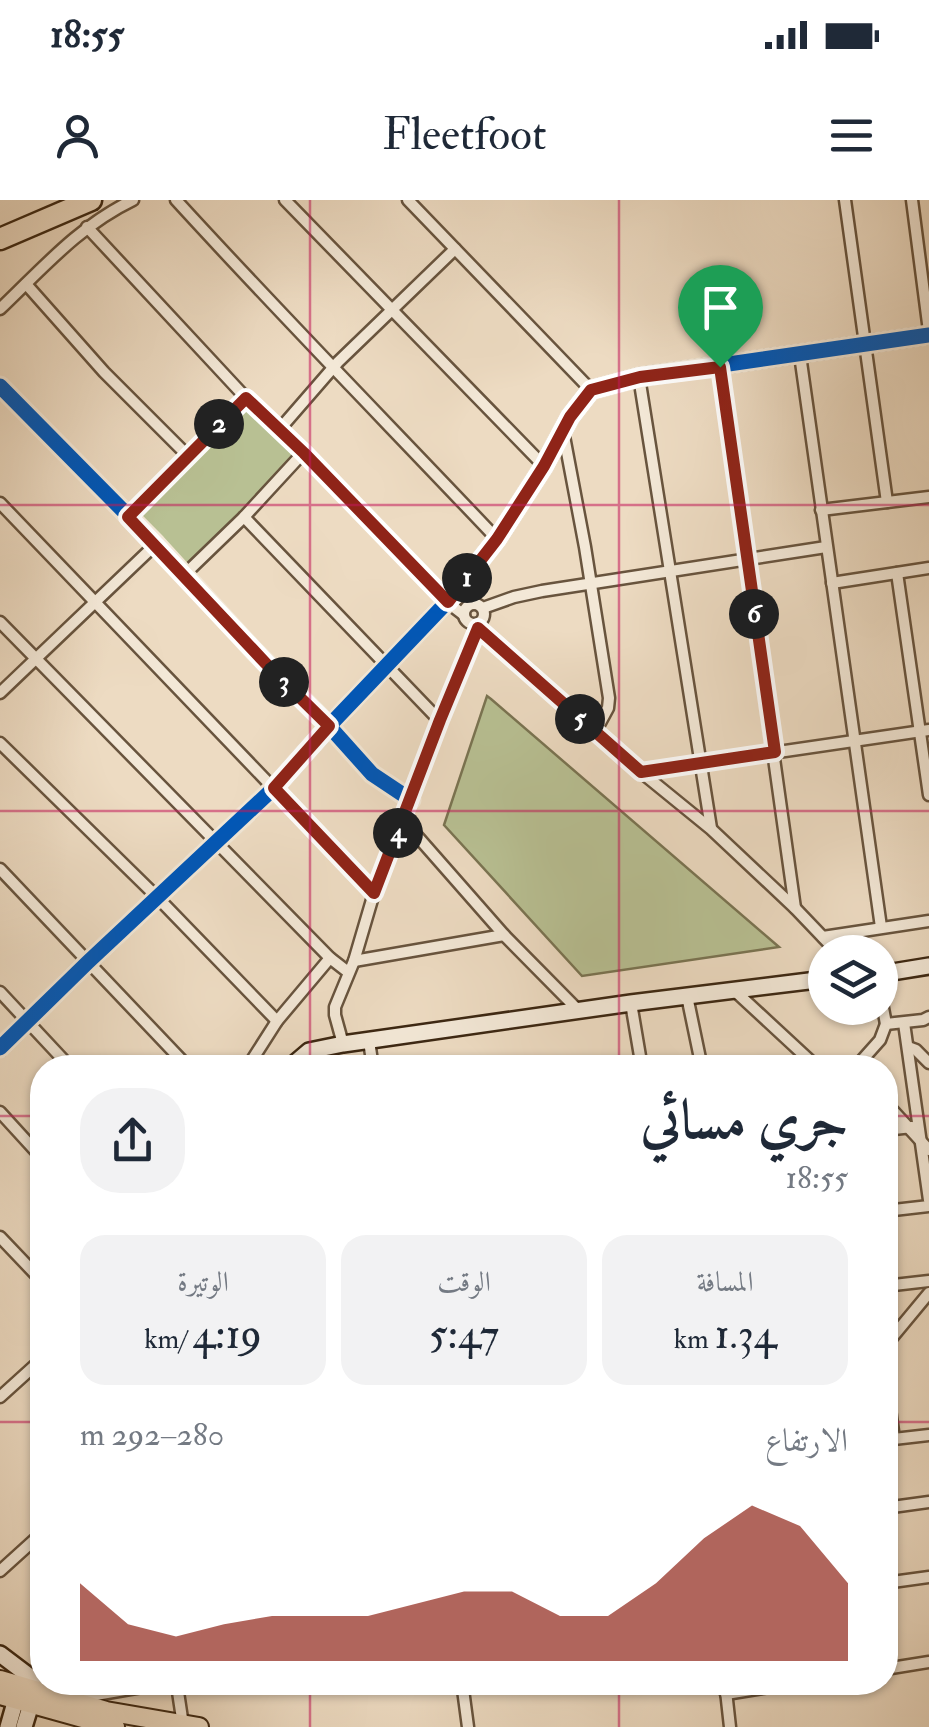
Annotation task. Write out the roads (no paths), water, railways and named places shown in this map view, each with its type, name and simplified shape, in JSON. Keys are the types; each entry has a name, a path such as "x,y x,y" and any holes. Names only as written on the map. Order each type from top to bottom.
{"highway":[{"path":"0,224 56,200"},
{"path":"0,239 91,200"}],"main road":[{"path":"0,1680 78,1718 114,1727"},
{"path":"30,1695 191,1726"},
{"path":"46,1727 78,1718"}],"street":[{"path":"0,309 87,227 133,200"},
{"path":"176,200 497,539"},
{"path":"285,200 544,466"},
{"path":"408,200 591,390"},
{"path":"845,200 887,502"},
{"path":"0,1048 274,788 448,602 497,539 570,417 591,390 640,377 929,333 912,200"},
{"path":"87,227 246,398 448,602 711,829 821,935"},
{"path":"279,430 334,366 454,248"},
{"path":"26,284 104,372 187,456"},
{"path":"800,355 881,927"},
{"path":"720,367 795,908"},
{"path":"640,377 711,829"},
{"path":"0,386 156,544 372,774 411,800"},
{"path":"128,517 246,398"},
{"path":"563,430 609,698 595,732"},
{"path":"184,575 304,453"},
{"path":"821,510 929,496"},
{"path":"0,503 374,893"},
{"path":"244,517 440,720"},
{"path":"0,693 156,544"},
{"path":"483,608 514,596 826,547"},
{"path":"832,583 929,568"},
{"path":"897,573 924,731 929,795"},
{"path":"342,1044 335,1007 440,720 484,617 483,608 471,604 464,615"},
{"path":"0,622 330,958 351,967 504,935"},
{"path":"641,772 924,731"},
{"path":"0,744 277,1021"},
{"path":"403,820 504,935 579,1011"},
{"path":"0,869 177,1055"},
{"path":"835,935 929,921"},
{"path":"255,1055 277,1021 330,958"},
{"path":"898,971 929,966"},
{"path":"304,1055 342,1044 808,981"},
{"path":"0,992 59,1055"},
{"path":"736,992 804,1055"},
{"path":"687,996 699,1055"},
{"path":"631,1003 640,1055"},
{"path":"898,1023 927,1021"},
{"path":"904,1022 913,1127"},
{"path":"867,1055 880,1040 886,1025"},
{"path":"369,1042 371,1055"},
{"path":"908,1047 929,1063"},
{"path":"0,1112 30,1145"},
{"path":"898,1114 929,1150"},
{"path":"898,1129 913,1127"},
{"path":"898,1209 929,1203 920,1140"},
{"path":"0,1237 30,1268"},
{"path":"898,1285 929,1281"},
{"path":"898,1330 929,1292"},
{"path":"0,1397 30,1370"},
{"path":"898,1439 929,1435"},
{"path":"898,1506 929,1502"},
{"path":"0,1571 30,1544"},
{"path":"898,1581 929,1577"},
{"path":"0,1654 23,1694 24,1727"},
{"path":"898,1667 929,1662"},
{"path":"8,1727 23,1694"},
{"path":"67,1700 96,1695"},
{"path":"179,1695 191,1726"},
{"path":"464,1695 468,1727"},
{"path":"727,1695 730,1727"}]}
